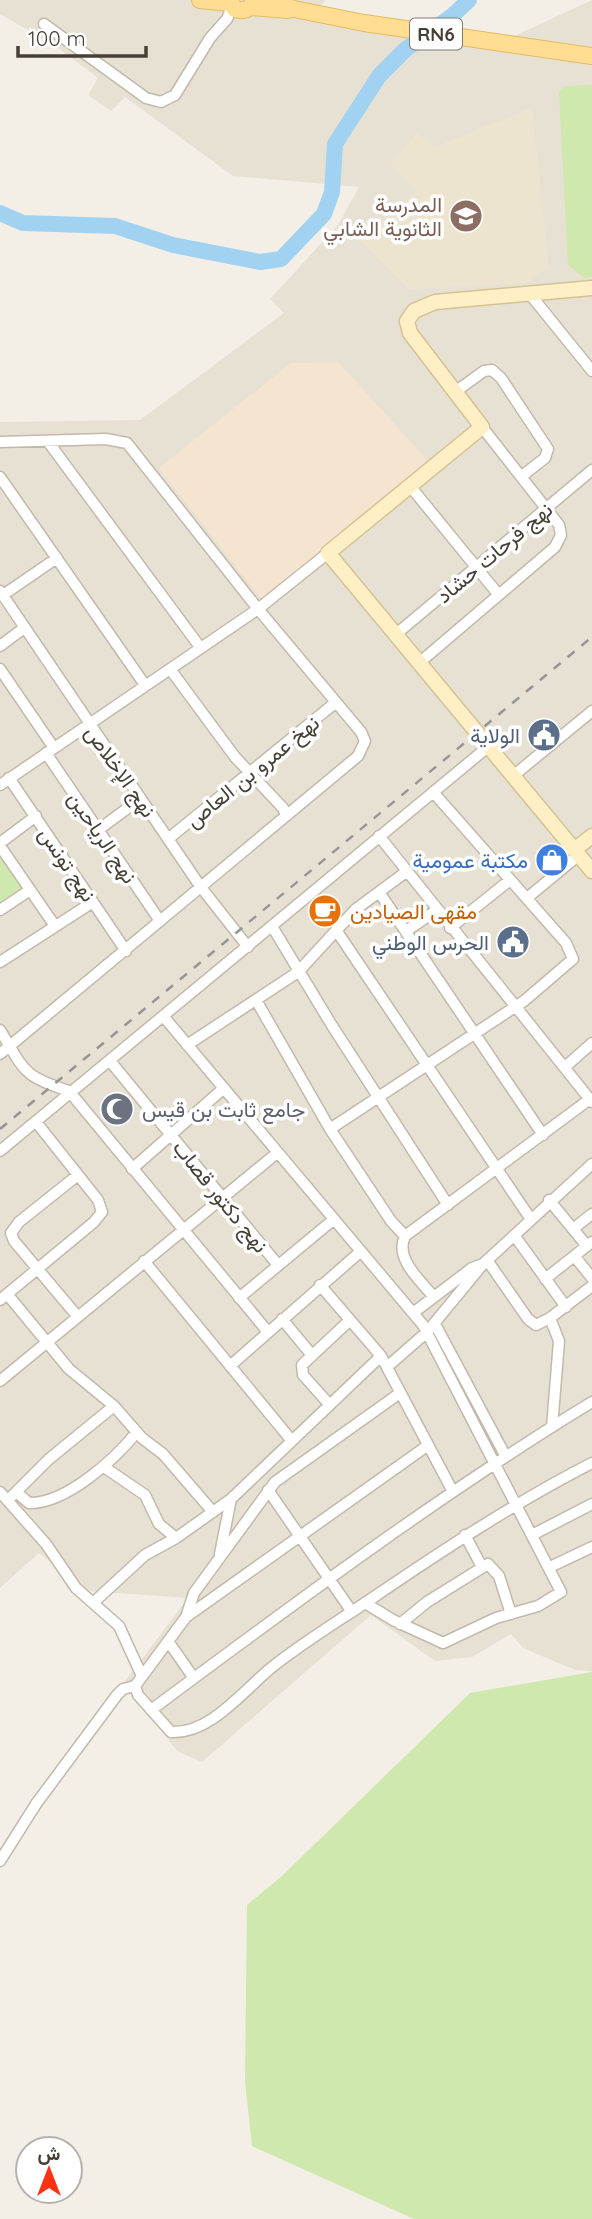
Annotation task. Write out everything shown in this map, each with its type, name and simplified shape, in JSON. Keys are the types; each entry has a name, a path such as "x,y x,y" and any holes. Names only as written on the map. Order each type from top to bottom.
{"main road":[{"name":"RN6","path":"200,0 230,3 243,10 252,4 280,12 294,9"},
{"name":"RN6","path":"271,0 294,9 364,23 592,56"}],"street":[{"path":"44,24 146,98 161,102 175,95 211,38 227,19 230,3"},
{"path":"419,663 560,539 559,525 410,333 407,321 409,315 435,302 592,288"},
{"path":"529,293 592,371"},
{"path":"455,392 484,371 492,370 501,378 548,449 545,458 522,476"},
{"path":"2,783 258,610 482,427"},
{"path":"0,442 48,443 106,439 127,443 149,467 258,610 364,735 364,748 126,951 4,1050"},
{"path":"48,443 200,647"},
{"name":"نهج فرحات حشاد","path":"396,635 592,470"},
{"path":"0,477 145,685"},
{"path":"410,486 498,594"},
{"path":"328,553 592,871"},
{"path":"1,593 57,558"},
{"name":"نهج الإخلاص","path":"1,593 200,886 248,947"},
{"path":"0,646 24,628"},
{"name":"نهج الرياحين","path":"0,669 98,830 160,921"},
{"path":"170,669 249,774 283,808 286,815"},
{"name":"نهخ عمرو بن العاص","path":"168,839 335,703"},
{"path":"513,776 592,710"},
{"path":"0,1152 489,746"},
{"name":"نهج تونس","path":"2,783 36,816 126,951"},
{"path":"330,1129 428,1068 515,1007 573,959 566,943 433,792"},
{"path":"98,830 140,799"},
{"path":"36,816 0,844 54,926"},
{"path":"379,836 591,1101 405,1236 402,1244 404,1256 434,1297"},
{"path":"527,898 592,836"},
{"path":"187,1045 299,972 336,930 379,891 406,872"},
{"path":"450,928 510,880"},
{"path":"0,910 30,890"},
{"path":"379,891 543,1135"},
{"path":"0,962 93,902"},
{"path":"406,931 437,910"},
{"path":"272,928 449,1205"},
{"path":"336,930 530,1218"},
{"path":"256,1000 330,1129 391,1221 405,1236"},
{"path":"164,1017 359,1252 413,1313 431,1328 505,1455"},
{"path":"0,1030 4,1050 41,1082 71,1093 268,1332"},
{"path":"565,1067 592,1043"},
{"name":"نهج دكتور قصاب","path":"110,1061 278,1265"},
{"path":"132,1169 224,1088"},
{"path":"36,1122 101,1205 100,1217 4,1297 49,1341 79,1379 114,1406 137,1432 163,1454 213,1512"},
{"path":"0,1381 277,1153"},
{"path":"387,1367 431,1328 485,1262 550,1200 592,1166"},
{"path":"78,1175 12,1230 14,1241 78,1317"},
{"path":"545,1279 589,1244 573,1230 550,1200"},
{"path":"573,1230 591,1217"},
{"path":"239,1298 333,1220"},
{"path":"514,1235 566,1307"},
{"path":"230,1366 359,1252"},
{"path":"485,1262 528,1319 536,1325 566,1307 591,1286 575,1256"},
{"path":"144,1262 292,1441"},
{"path":"413,1313 465,1272 485,1262"},
{"path":"320,1285 381,1356 452,1490"},
{"path":"550,1318 559,1341 552,1427"},
{"path":"282,1319 311,1354"},
{"path":"329,1404 303,1375 302,1365 349,1320"},
{"path":"365,1603 400,1624 443,1643 496,1618 537,1606 560,1594 550,1567 494,1462 431,1328"},
{"path":"93,1603 145,1555 176,1538 231,1499 381,1356"},
{"path":"0,1861 36,1804 117,1695 123,1689 135,1686 141,1674 186,1617 194,1593 268,1490 293,1468 400,1393"},
{"path":"151,1710 328,1577 452,1490 592,1402"},
{"path":"114,1406 49,1459 16,1492 4,1497 46,1544 76,1588 119,1626 141,1674"},
{"path":"16,1492 29,1503 51,1499 104,1467 137,1432"},
{"path":"186,1617 301,1538 427,1446"},
{"path":"135,1686 151,1710 171,1732 197,1728 272,1667 465,1535 515,1504 592,1463"},
{"path":"104,1467 145,1495 159,1524 176,1538"},
{"path":"268,1490 352,1612"},
{"path":"218,1560 231,1499"},
{"path":"532,1535 592,1504"},
{"path":"465,1535 482,1567"},
{"path":"550,1567 592,1547"},
{"path":"400,1624 488,1564 496,1570 511,1614"},
{"path":"168,1641 193,1677"}],"shaded area":[{"path":"0,0 325,0 318,11 510,38 592,0 592,1671 575,1670 523,1648 511,1634 472,1657 435,1661 371,1615 202,1762 177,1751 124,1683 188,1598 88,1591 39,1553 0,1588 0,422 140,420 284,313 270,299 338,225 359,187 233,176 125,97 111,111 88,95 98,78 54,45 0,14"},
{"name":"المدرسة الثانوية الشابي","path":"532,108 549,268 525,284 408,289 360,240 417,191 390,165 417,133 435,147"},
{"path":"338,362 430,463 262,600 159,468 291,363"}],"green space":[{"path":"592,85 592,277 584,278 568,265 559,93 564,86"},
{"path":"0,853 24,889 0,905"},
{"path":"592,1672 592,2219 414,2219 252,2146 245,2081 247,1905 282,1876 470,1693"}],"waterway":[{"path":"0,213 23,223 115,226 173,245 260,262 281,259 324,214 332,192 335,144 379,76 406,49 452,16 469,0"}],"railway":[{"path":"0,1129 592,637"}],"place":[{"name":"المدرسة الثانوية الشابي","path":"466,216"},
{"name":"الولاية","path":"544,735"},
{"name":"مكتبة عمومية","path":"552,860"},
{"name":"مقهى الصيادين","path":"325,911"},
{"name":"الحرس الوطني","path":"513,942"},
{"name":"جامع ثابت بن قیس","path":"117,1109"}]}
